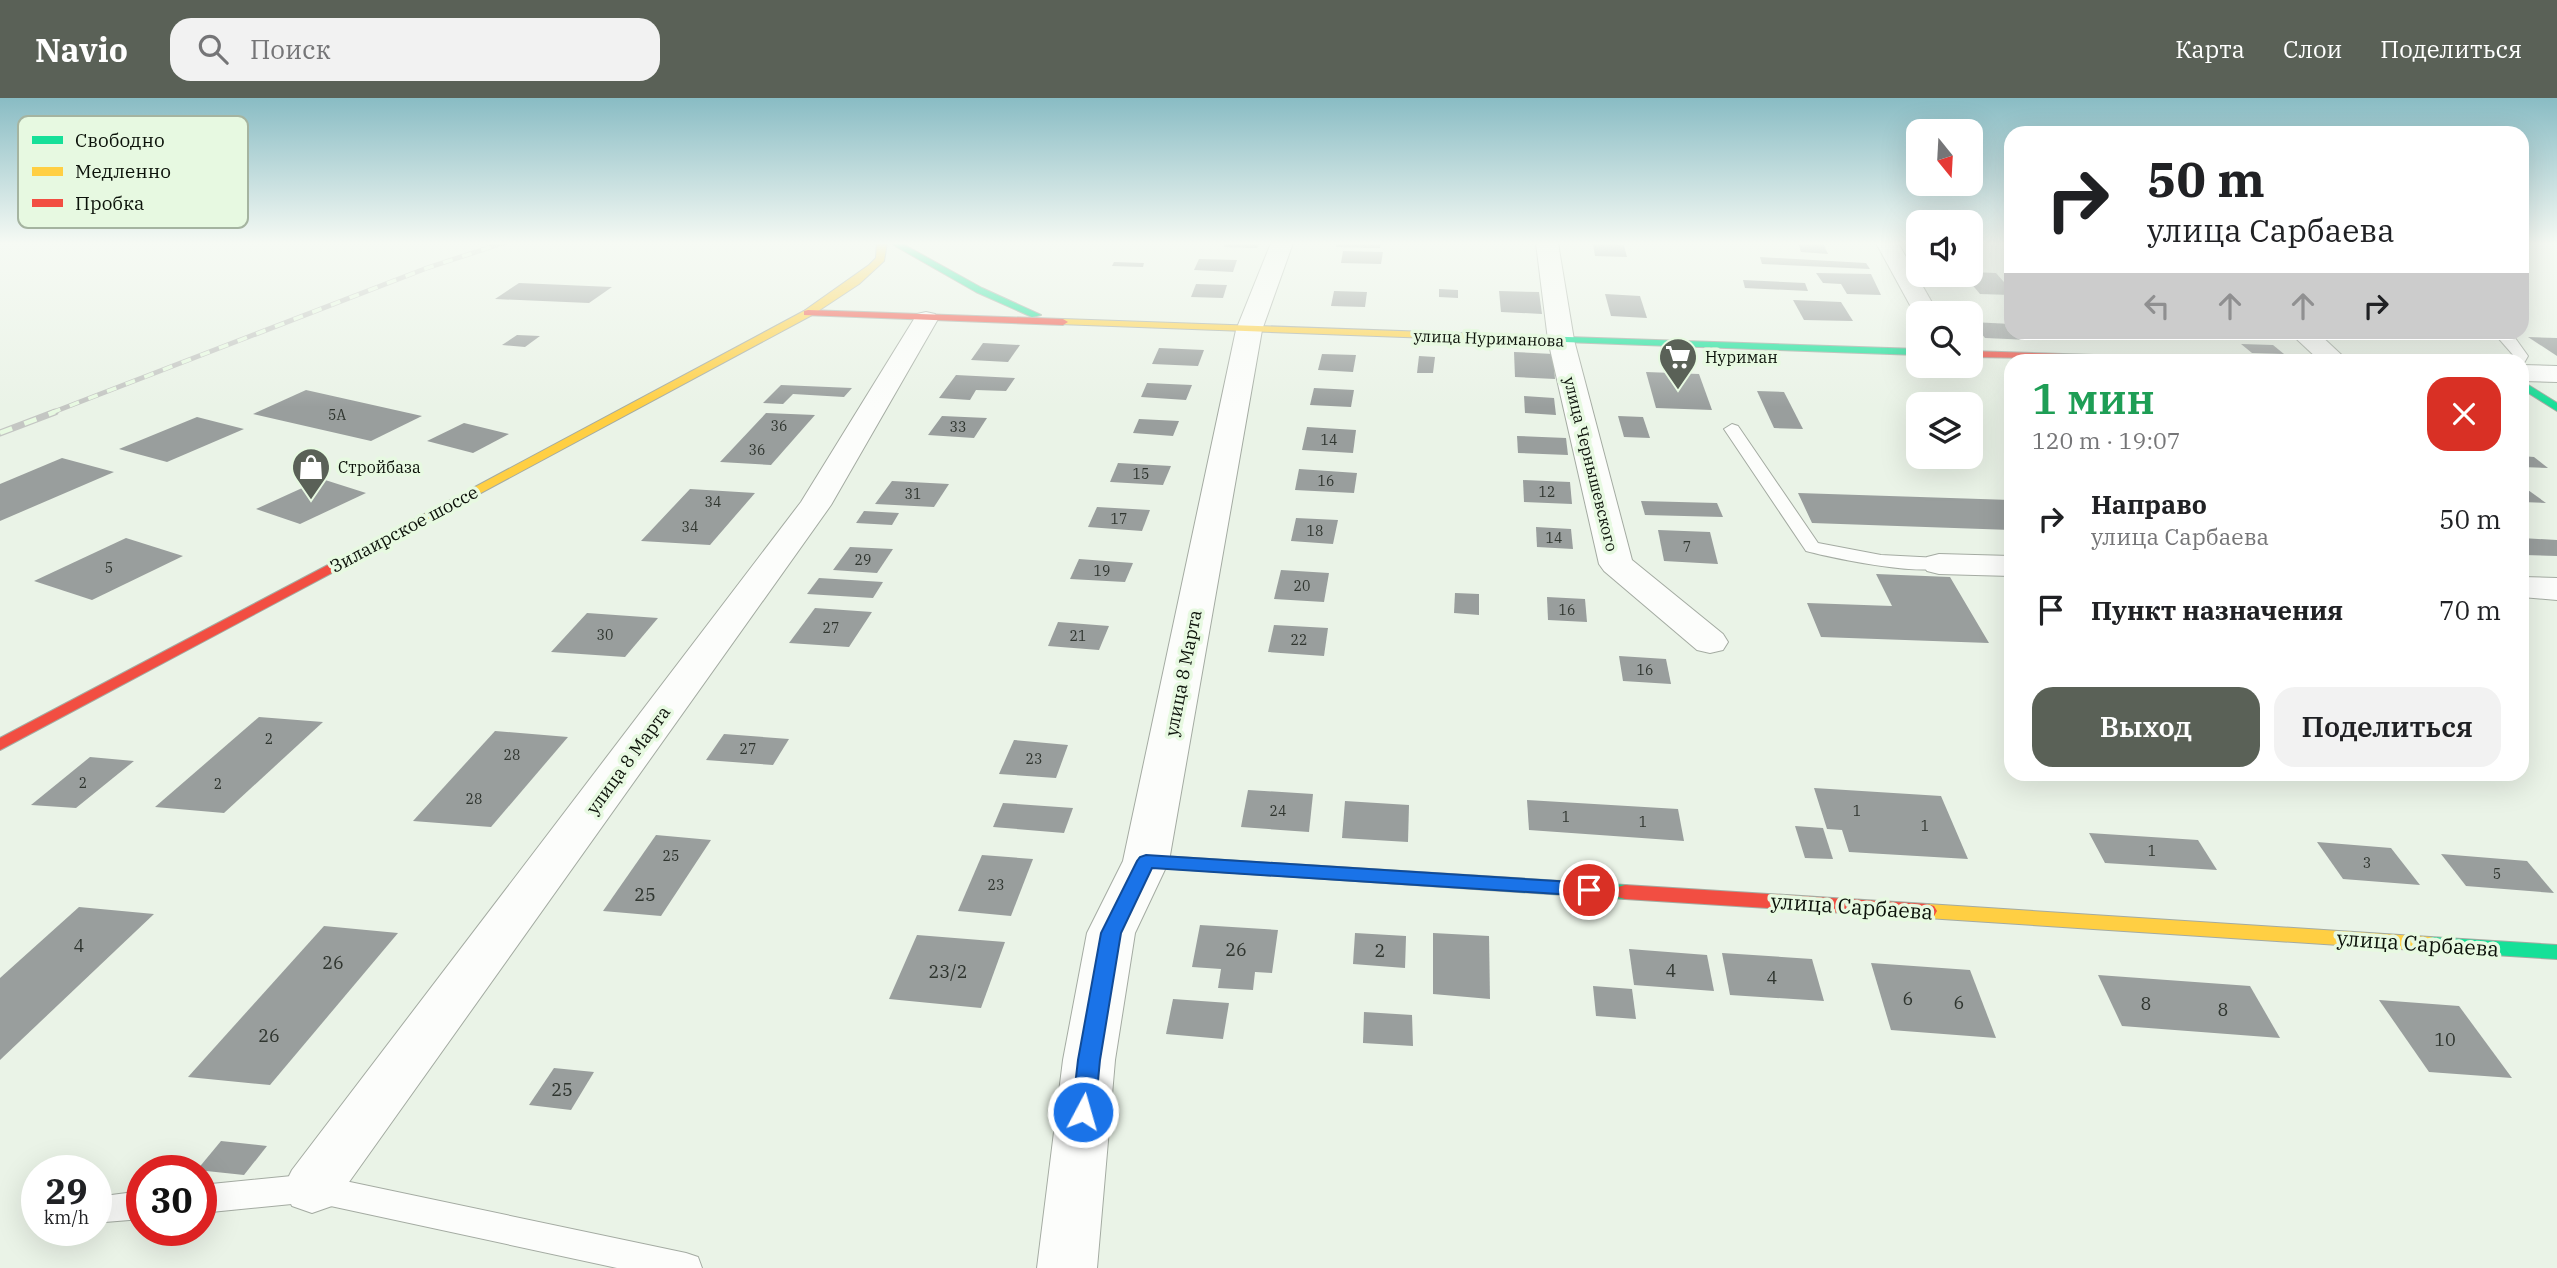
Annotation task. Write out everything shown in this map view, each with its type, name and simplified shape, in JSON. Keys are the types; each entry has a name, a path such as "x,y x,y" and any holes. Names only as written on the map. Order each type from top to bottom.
{"main road":[{"name":"Зилаирское шоссе","path":"0,745 834,298"},
{"path":"996,298 1054,323"},
{"name":"улица Нуриманова","path":"808,313 1906,352"},
{"path":"1983,354 2004,355"},
{"path":"2529,389 2557,408"},
{"name":"улица Сарбаева","path":"1146,861 2557,952"}],"street":[{"name":"улица 8 Марта","path":"1067,1268 1089,1060 1111,933 1146,861 1249,330 1261,298"},
{"name":"улица Чернышевского","path":"1555,298 1561,341 1616,565 1710,642"},
{"name":"улица 8 Марта","path":"312,1188 815,505 926,319"},
{"path":"2310,340 2327,354"},
{"path":"2529,373 2557,374"},
{"path":"1939,564 2004,566"},
{"path":"2529,587 2557,589"}],"lane":[{"path":"1731,429 1812,547 1881,561 1939,564"},
{"path":"217,1197 312,1188 686,1268"}],"building":[{"path":"497,298 597,298 589,303 495,299"},
{"path":"1333,298 1366,298 1365,307 1331,306"},
{"path":"1500,298 1540,298 1542,314 1501,312"},
{"path":"1606,298 1641,298 1647,318 1611,316"},
{"path":"1793,300 1841,302 1853,321 1804,320"},
{"path":"1983,323 2004,324 2004,339 1985,338"},
{"path":"517,335 540,336 525,347 502,345"},
{"path":"2529,337 2557,338 2557,356 2529,338"},
{"path":"983,343 1020,345 1008,362 971,360"},
{"path":"2241,344 2273,345 2284,354 2252,353"},
{"path":"1159,348 1204,350 1198,366 1152,364"},
{"path":"1514,352 1553,354 1555,379 1515,377"},
{"path":"1322,354 1356,355 1353,372 1318,370"},
{"path":"1419,356 1435,357 1433,373 1417,373"},
{"name":"Нуриман","path":"1646,372 1699,374 1712,410 1656,408"},
{"path":"956,375 1015,378 1006,391 976,390 970,400 939,398"},
{"path":"1147,383 1192,385 1186,400 1141,397"},
{"path":"781,385 852,388 844,397 793,394 783,404 763,403"},
{"path":"1314,388 1354,390 1351,407 1310,405"},
{"path":"306,390 422,416 371,441 253,414"},
{"path":"1757,391 1784,392 1803,429 1774,428"},
{"path":"1524,396 1554,398 1556,415 1525,413"},
{"path":"766,413 815,415 771,465 720,462"},
{"path":"942,416 987,418 974,438 928,435"},
{"path":"1618,416 1643,417 1650,438 1624,437"},
{"path":"197,417 244,429 167,462 119,449"},
{"path":"1139,419 1179,421 1173,436 1133,433"},
{"path":"464,423 509,434 473,453 427,441"},
{"path":"1307,427 1356,430 1353,453 1302,450"},
{"path":"1517,436 1566,438 1568,455 1518,453"},
{"path":"2529,457 2534,457 2548,468 2529,467"},
{"path":"62,458 114,472 0,521 0,484"},
{"path":"1118,463 1171,466 1163,485 1110,482"},
{"path":"1299,469 1357,473 1354,493 1295,490"},
{"name":"Стройбаза","path":"322,479 366,493 300,524 256,509"},
{"path":"1523,480 1570,482 1572,504 1524,502"},
{"path":"892,481 949,484 934,507 875,504"},
{"path":"690,489 755,493 710,545 641,541"},
{"path":"2529,491 2546,503 2529,502"},
{"path":"1798,493 2004,500 2004,530 1812,523"},
{"path":"1641,501 1717,503 1723,517 1645,515"},
{"path":"1097,507 1150,510 1142,531 1088,527"},
{"path":"864,511 899,513 892,525 856,523"},
{"path":"1296,518 1338,520 1333,544 1291,541"},
{"path":"1536,527 1571,529 1573,549 1537,547"},
{"path":"1658,530 1710,532 1718,564 1664,561"},
{"path":"126,538 183,556 92,600 34,581"},
{"path":"2529,538 2557,540 2557,556 2529,555"},
{"path":"850,547 893,549 877,573 833,570"},
{"path":"1079,559 1133,563 1125,582 1070,579"},
{"path":"1281,570 1329,573 1324,602 1274,599"},
{"path":"1876,574 1950,577 1989,643 1821,637 1807,603 1892,606"},
{"path":"819,578 883,582 873,598 807,594"},
{"path":"1455,593 1479,594 1479,615 1454,613"},
{"path":"1547,597 1585,599 1587,622 1548,620"},
{"path":"815,608 872,612 849,647 789,643"},
{"path":"587,613 658,618 625,657 551,652"},
{"path":"1058,622 1109,626 1099,650 1048,646"},
{"path":"1274,625 1328,628 1324,656 1268,652"},
{"path":"1619,656 1666,659 1671,684 1623,681"},
{"path":"259,717 323,722 224,813 155,807"},
{"path":"495,731 568,737 491,827 413,821"},
{"path":"724,734 789,739 773,765 706,760"},
{"path":"1014,740 1068,745 1056,778 999,774"},
{"path":"90,757 134,761 76,808 31,805"},
{"path":"1814,788 1941,796 1968,859 1849,852 1842,830 1827,829"},
{"path":"1248,790 1313,794 1309,832 1241,827"},
{"path":"1527,800 1678,809 1684,841 1529,830"},
{"path":"1345,801 1409,805 1408,842 1342,838"},
{"path":"1003,803 1073,808 1064,833 993,827"},
{"path":"1795,826 1823,828 1833,859 1805,858"},
{"path":"2089,833 2198,840 2217,870 2105,863"},
{"path":"656,835 711,840 661,916 603,911"},
{"path":"2317,842 2391,848 2420,885 2343,879"},
{"path":"2441,854 2527,861 2554,893 2466,886"},
{"path":"982,855 1033,859 1011,916 958,911"},
{"path":"79,907 154,914 0,1060 0,978"},
{"path":"1200,925 1278,930 1272,973 1255,972 1253,990 1218,988 1221,969 1192,967"},
{"path":"324,926 398,933 270,1085 188,1077"},
{"path":"1355,933 1406,936 1405,968 1353,964"},
{"path":"1433,933 1489,936 1490,999 1433,994"},
{"path":"917,935 1005,942 981,1008 889,999"},
{"path":"1629,949 1707,955 1714,991 1634,985"},
{"path":"1722,953 1812,959 1824,1001 1730,995"},
{"path":"1871,963 1970,970 1996,1038 1891,1030"},
{"path":"2098,975 2250,986 2280,1038 2122,1026"},
{"path":"1593,986 1632,989 1636,1019 1596,1016"},
{"path":"1173,999 1229,1003 1223,1039 1166,1034"},
{"path":"2379,1000 2459,1006 2512,1078 2429,1072"},
{"path":"1364,1012 1412,1015 1413,1046 1363,1043"},
{"path":"554,1068 594,1072 571,1110 529,1105"},
{"path":"221,1141 267,1146 244,1175 217,1172 217,1155 209,1155"}],"railway":[{"path":"51,413 350,298"},
{"path":"0,433 55,412"}],"traffic: fast":[{"path":"996,298 1036,315"},
{"path":"1484,337 1906,352"},
{"path":"2529,389 2557,408"},
{"path":"1146,861 1625,892"},
{"path":"2430,944 2557,952"}],"traffic: slow":[{"path":"381,541 808,313 831,298"},
{"path":"1063,322 1484,337"},
{"path":"1927,911 2430,944"}],"traffic: jam":[{"path":"808,313 1063,322"},
{"path":"1983,354 2004,355"},
{"path":"0,745 381,541"},
{"path":"1625,892 1927,911"}],"place":[{"name":"Нуриман","path":"1678,391"},
{"name":"Стройбаза","path":"311,501"}],"route":[{"path":"1083,1112 1089,1060 1111,933 1146,861 1589,890"}]}
